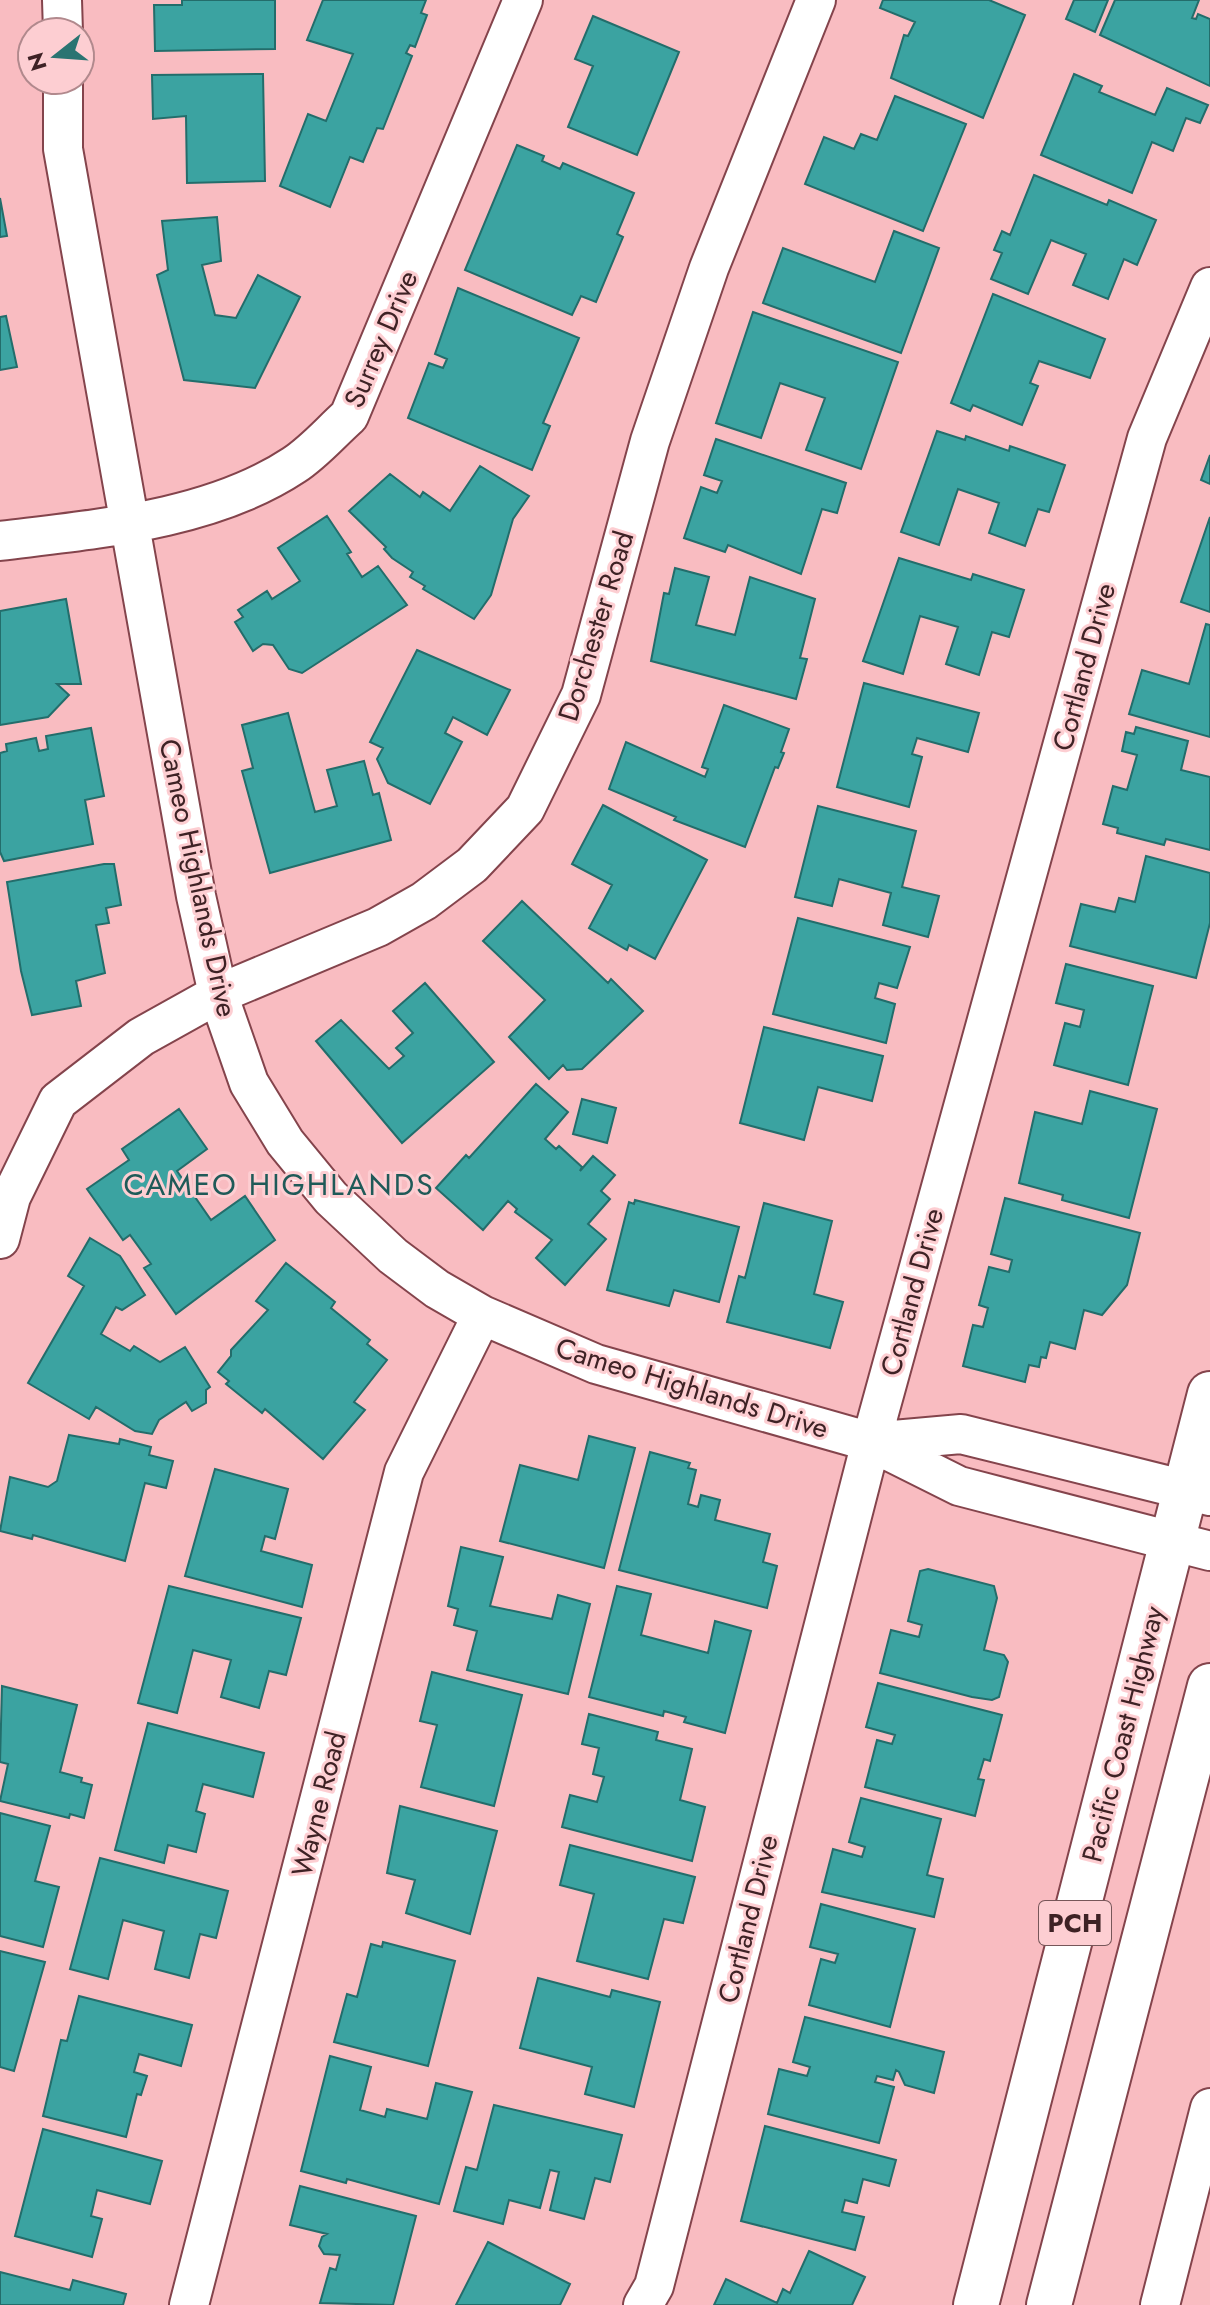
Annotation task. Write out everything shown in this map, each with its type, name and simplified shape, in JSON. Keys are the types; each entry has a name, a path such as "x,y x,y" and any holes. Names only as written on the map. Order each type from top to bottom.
{"highway":[{"name":"Pacific Coast Highway","path":"976,2305 1191,1546 1210,1394"},
{"name":"PCH","path":"1049,2305 1210,1686"}],"street":[{"name":"Surrey Drive","path":"0,541 131,525 250,490 296,464 349,416 523,0"},
{"name":"Dorchester Road","path":"0,1239 11,1197 58,1101 141,1037 218,994 378,927 424,901 472,865 525,809 581,695 650,441 709,268 816,0"},
{"name":"Cameo Highlands Drive","path":"63,96 63,149 196,896 218,994 249,1083 285,1142 331,1198 393,1256 437,1289 482,1315 596,1364 871,1442 959,1486 1191,1546"},
{"name":"Cortland Drive","path":"643,2305 654,2286 871,1442 1147,438 1210,287"},
{"name":"Wayne Road","path":"189,2305 404,1472 482,1315"},
{"name":"Cameo Highlands Drive","path":"871,1442 961,1434 1198,1493"},
{"path":"1160,2305 1210,2108"}],"building":[{"path":"182,0 275,0 275,49 155,51 154,5 182,5"},
{"path":"323,0 426,0 421,13 427,15 415,47 410,45 406,53 412,56 383,129 377,128 363,162 350,157 330,207 280,186 308,114 326,121 353,54 307,40"},
{"path":"883,0 989,0 1025,15 983,118 891,78 904,35 908,36 915,22 880,8"},
{"path":"1074,0 1108,0 1095,32 1066,19"},
{"path":"1115,0 1199,0 1192,18 1196,19 1198,14 1210,19 1210,86 1100,35"},
{"path":"593,16 679,52 637,155 568,127 593,66 575,59"},
{"path":"263,74 265,181 187,183 186,116 153,119 152,75"},
{"path":"1074,74 1102,86 1099,92 1155,115 1167,88 1208,105 1200,123 1186,118 1173,151 1152,142 1132,193 1041,155"},
{"path":"895,96 966,124 923,231 805,184 824,137 854,149 861,134 877,140"},
{"path":"517,145 544,156 542,161 560,169 563,163 634,193 617,234 623,237 596,302 581,296 572,315 465,270"},
{"path":"1034,175 1107,205 1109,200 1156,220 1137,265 1124,259 1108,299 1073,285 1086,254 1051,240 1028,294 991,279 1002,253 994,250 1002,231 1010,235"},
{"path":"0,198 7,236 0,237"},
{"path":"217,217 221,261 202,265 215,315 236,318 258,275 300,297 255,388 184,380 157,275 168,270 162,221"},
{"path":"894,231 939,248 901,353 763,303 783,248 875,282"},
{"path":"458,288 579,338 543,423 550,426 532,470 408,418 429,363 443,368 447,359 435,354"},
{"path":"993,294 1105,339 1090,378 1039,361 1030,383 1038,386 1022,425 973,405 970,411 951,403"},
{"path":"753,312 898,362 861,469 806,450 825,398 780,383 761,438 716,423"},
{"path":"6,316 17,367 0,370 0,317"},
{"path":"937,431 965,440 966,436 1009,451 1010,446 1065,465 1049,512 1038,509 1025,546 989,533 999,503 958,489 939,545 901,532"},
{"path":"716,439 846,483 837,513 822,509 801,574 728,545 725,552 684,538 701,487 717,493 722,481 704,475"},
{"path":"1210,455 1210,484 1201,480"},
{"path":"480,466 529,496 513,519 491,595 474,619 423,589 425,586 410,577 413,572 392,558 384,549 386,547 349,511 390,474 420,497 423,492 450,511"},
{"path":"327,516 351,552 347,554 362,577 378,566 407,605 302,673 289,669 273,645 263,644 253,651 235,622 243,617 238,610 267,591 272,599 300,581 278,548"},
{"path":"1210,517 1210,612 1181,602"},
{"path":"899,558 971,580 973,574 1024,590 1009,637 992,632 979,675 946,664 958,627 920,616 903,674 863,661"},
{"path":"675,568 709,577 696,625 735,635 750,577 815,599 800,658 807,659 796,699 651,661 664,593 669,594"},
{"path":"66,599 81,684 57,684 69,695 48,717 0,725 0,611"},
{"path":"1206,624 1210,625 1210,737 1129,714 1142,670 1189,684"},
{"path":"417,650 510,690 487,735 453,717 445,733 462,742 430,804 388,783 377,759 383,748 370,742"},
{"path":"864,683 979,713 968,752 917,738 912,754 922,757 909,807 837,787"},
{"path":"724,705 789,729 781,752 784,753 778,768 775,767 745,847 674,820 676,817 609,789 626,742 705,777 708,769 702,767"},
{"path":"288,713 315,812 337,806 327,770 364,761 373,795 379,793 391,840 270,873 242,771 253,768 242,725"},
{"path":"1136,727 1188,741 1181,770 1210,777 1210,850 1166,839 1164,845 1117,833 1118,828 1103,824 1113,786 1127,790 1137,755 1122,751 1126,732 1134,734"},
{"path":"91,728 104,796 85,800 93,844 4,861 0,852 0,753 7,751 6,744 36,738 39,751 48,749 46,736"},
{"path":"603,805 707,860 655,959 629,945 627,950 589,928 612,885 572,864"},
{"path":"818,806 916,831 902,887 939,896 928,937 883,925 891,893 839,879 832,906 795,897"},
{"path":"1146,856 1210,873 1210,923 1196,978 1070,946 1081,904 1115,912 1119,898 1135,902"},
{"path":"114,864 121,905 106,908 109,923 96,925 105,973 76,981 81,1006 32,1015 21,971 7,882"},
{"path":"522,901 608,983 611,979 643,1011 582,1069 567,1070 563,1065 549,1079 509,1037 545,1000 483,941"},
{"path":"798,918 910,947 897,988 879,983 875,998 895,1004 886,1043 773,1014"},
{"path":"1066,964 1153,986 1128,1085 1054,1065 1065,1023 1080,1027 1084,1010 1056,1003"},
{"path":"425,983 494,1062 402,1143 316,1041 341,1020 389,1069 404,1056 396,1048 413,1033 393,1011"},
{"path":"764,1027 883,1056 872,1101 818,1087 804,1140 740,1123"},
{"path":"536,1084 568,1112 545,1139 556,1149 559,1146 582,1167 580,1171 593,1156 615,1175 601,1191 610,1199 588,1224 606,1239 565,1285 536,1258 552,1240 515,1212 517,1209 508,1201 483,1230 436,1188 466,1155 469,1158"},
{"path":"1090,1091 1157,1109 1129,1218 1062,1200 1063,1195 1019,1183 1035,1112 1082,1124"},
{"path":"582,1099 616,1108 607,1143 573,1134"},
{"path":"179,1109 207,1149 177,1171 211,1220 245,1196 275,1240 176,1314 144,1268 151,1264 130,1235 123,1240 87,1189 129,1160 122,1149"},
{"path":"1005,1198 1140,1233 1127,1285 1102,1315 1084,1310 1075,1349 1050,1342 1046,1358 1041,1357 1039,1367 1029,1365 1025,1382 963,1366 973,1325 983,1327 988,1308 979,1305 989,1267 1009,1272 1012,1260 991,1254"},
{"path":"635,1200 739,1227 719,1302 674,1290 669,1306 607,1290 629,1202 634,1204"},
{"path":"764,1203 832,1221 814,1294 843,1302 830,1348 727,1322 739,1276 745,1278"},
{"path":"90,1238 120,1256 145,1295 122,1310 116,1307 101,1334 130,1351 134,1346 160,1362 185,1347 210,1387 206,1390 206,1403 192,1411 186,1402 159,1420 152,1434 135,1431 96,1407 89,1419 28,1383 84,1286 68,1276"},
{"path":"286,1263 335,1302 331,1308 370,1340 367,1344 387,1360 354,1402 365,1410 323,1459 265,1409 262,1413 226,1384 229,1381 218,1372 231,1356 231,1350 268,1310 256,1301"},
{"path":"69,1435 119,1444 120,1439 151,1447 149,1455 173,1461 166,1488 145,1483 125,1561 33,1535 32,1539 0,1531 10,1477 48,1487 57,1481"},
{"path":"589,1436 635,1448 604,1568 500,1541 520,1465 578,1480"},
{"path":"650,1452 690,1463 688,1468 696,1470 688,1504 698,1507 701,1495 720,1500 715,1520 770,1534 763,1562 777,1566 767,1608 619,1570"},
{"path":"215,1469 288,1489 275,1539 265,1536 261,1551 312,1565 302,1607 185,1576"},
{"path":"461,1547 503,1557 490,1606 552,1619 558,1595 590,1604 568,1694 467,1670 477,1631 454,1625 458,1609 448,1606"},
{"path":"928,1569 994,1586 997,1598 984,1650 1004,1655 1008,1662 999,1697 992,1700 972,1697 880,1673 891,1630 919,1637 922,1625 908,1621 920,1571"},
{"path":"169,1586 301,1618 286,1675 269,1671 259,1708 221,1697 231,1660 193,1650 177,1713 138,1703"},
{"path":"617,1586 651,1594 641,1635 708,1653 715,1621 751,1631 725,1733 684,1722 686,1717 664,1711 663,1716 589,1697"},
{"path":"432,1672 522,1695 494,1806 421,1787 437,1725 420,1721"},
{"path":"878,1683 1002,1715 990,1761 984,1759 978,1779 984,1780 975,1816 865,1787 877,1740 892,1744 895,1735 866,1727"},
{"path":"2,1686 77,1705 60,1772 82,1778 81,1782 92,1785 84,1818 70,1814 69,1818 0,1801 8,1764 0,1762"},
{"path":"589,1714 658,1732 656,1740 692,1749 680,1800 705,1807 692,1861 562,1827 570,1795 597,1802 604,1777 593,1774 599,1748 582,1744"},
{"path":"148,1723 264,1753 253,1797 203,1784 196,1811 205,1814 196,1852 168,1845 164,1863 115,1850"},
{"path":"861,1798 941,1819 927,1875 943,1879 934,1917 822,1892 833,1849 862,1857 865,1847 849,1842"},
{"path":"400,1806 497,1831 470,1934 406,1913 415,1880 387,1873"},
{"path":"0,1813 50,1826 35,1881 59,1887 43,1947 0,1936"},
{"path":"570,1845 695,1877 683,1923 664,1919 648,1979 577,1961 594,1894 560,1885"},
{"path":"100,1858 228,1891 216,1938 200,1934 189,1978 155,1969 164,1931 123,1920 108,1979 70,1969"},
{"path":"821,1904 915,1929 890,2027 809,2005 821,1959 835,1963 838,1954 810,1947"},
{"path":"383,1942 455,1961 428,2066 334,2042 347,1994 357,1997 371,1944 382,1947"},
{"path":"0,1951 45,1962 14,2071 0,2067"},
{"path":"538,1978 610,1997 612,1990 660,2002 634,2107 585,2094 592,2067 520,2048"},
{"path":"79,1996 192,2025 181,2066 139,2054 134,2072 147,2076 141,2095 137,2094 126,2137 43,2116 61,2040 67,2041"},
{"path":"805,2017 944,2052 934,2093 905,2085 896,2070 893,2080 877,2076 875,2082 894,2087 879,2143 768,2114 779,2069 807,2076 810,2067 793,2062"},
{"path":"330,2056 371,2067 360,2110 385,2117 387,2109 427,2119 436,2083 472,2092 439,2204 347,2179 346,2183 301,2171"},
{"path":"494,2105 622,2135 610,2182 595,2178 584,2219 550,2210 559,2172 550,2170 540,2208 509,2200 503,2224 454,2211 466,2167 477,2170"},
{"path":"765,2126 896,2160 889,2186 863,2179 857,2203 845,2200 842,2212 864,2217 855,2250 741,2221"},
{"path":"43,2129 162,2161 150,2204 97,2190 91,2216 102,2219 92,2257 15,2236"},
{"path":"300,2186 416,2216 393,2305 320,2303 330,2268 336,2270 340,2255 324,2254 319,2246 322,2237 327,2234 290,2225"},
{"path":"488,2242 570,2284 560,2305 456,2305"},
{"path":"809,2251 865,2277 852,2305 714,2305 726,2279 777,2303 783,2289 790,2293"},
{"path":"0,2272 70,2290 73,2280 126,2294 123,2305 0,2305"}],"district":[{"name":"CAMEO HIGHLANDS","path":"279,1184"}]}
